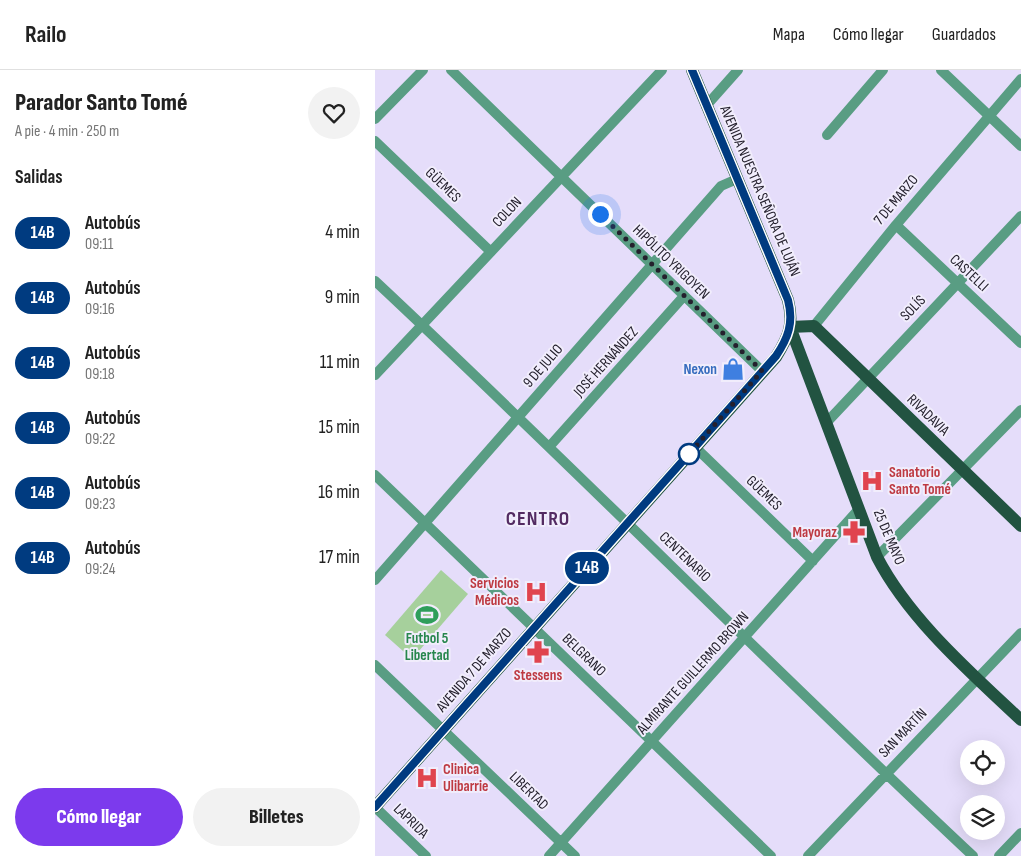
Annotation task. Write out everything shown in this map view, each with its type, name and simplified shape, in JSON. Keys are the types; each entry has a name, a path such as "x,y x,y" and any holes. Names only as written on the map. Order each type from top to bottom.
{"main road":[{"name":"AVENIDA NUESTRA SEÑORA DE LUJÁN","path":"692,70 788,300 791,311 791,327"},
{"path":"791,327 813,326"},
{"name":"RIVADAVIA","path":"813,326 1021,526"},
{"name":"AVENIDA 7 DE MARZO","path":"375,807 762,371 782,347 791,327"},
{"name":"25 DE MAYO","path":"791,327 877,557 897,591 913,611 977,678 1021,720"}],"street":[{"path":"375,119 423,70"},
{"name":"HIPÓLITO YRIGOYEN","path":"451,70 762,371"},
{"name":"COLON","path":"375,375 661,70"},
{"path":"706,106 738,70"},
{"path":"827,136 883,70"},
{"path":"941,70 1021,146"},
{"name":"7 DE MARZO","path":"813,326 896,225 1021,79"},
{"name":"GÜEMES","path":"375,141 490,251"},
{"name":"9 DE JULIO","path":"375,580 721,186 737,179"},
{"name":"SOLÍS","path":"827,422 1021,216"},
{"name":"CASTELLI","path":"896,225 1021,343"},
{"name":"CENTENARIO","path":"375,281 519,416 549,448 885,774 973,856"},
{"name":"JOSÉ HERNÁNDEZ","path":"549,448 685,296"},
{"path":"877,557 1021,410"},
{"name":"GÜEMES","path":"695,447 813,561"},
{"name":"BELGRANO","path":"375,475 771,856"},
{"name":"ALMIRANTE GUILLERMO BROWN","path":"549,856 746,638 859,509"},
{"name":"SAN MARTÍN","path":"808,856 1021,632"},
{"name":"LIBERTAD","path":"375,665 575,856"},
{"name":"LAPRIDA","path":"375,807 426,856"},
{"path":"999,856 1021,833"}],"green space":[{"name":"Futbol 5 Libertad","path":"441,570 468,594 412,659 385,635"}],"bus line":[{"name":"14B","path":"375,807 776,356 788,334 791,327 791,311 788,300 692,70"}],"place":[{"name":"Nexon","path":"733,369"},
{"name":"Sanatorio Santo Tomé","path":"872,481"},
{"name":"Mayoraz","path":"854,532"},
{"name":"Servicios Médicos","path":"536,592"},
{"name":"Futbol 5 Libertad","path":"427,615"},
{"name":"Stessens","path":"538,652"},
{"name":"Clinica Ulibarrie","path":"427,778"}],"district":[{"name":"CENTRO","path":"538,519"}],"route":[{"path":"600,214 762,371 689,454"}]}
